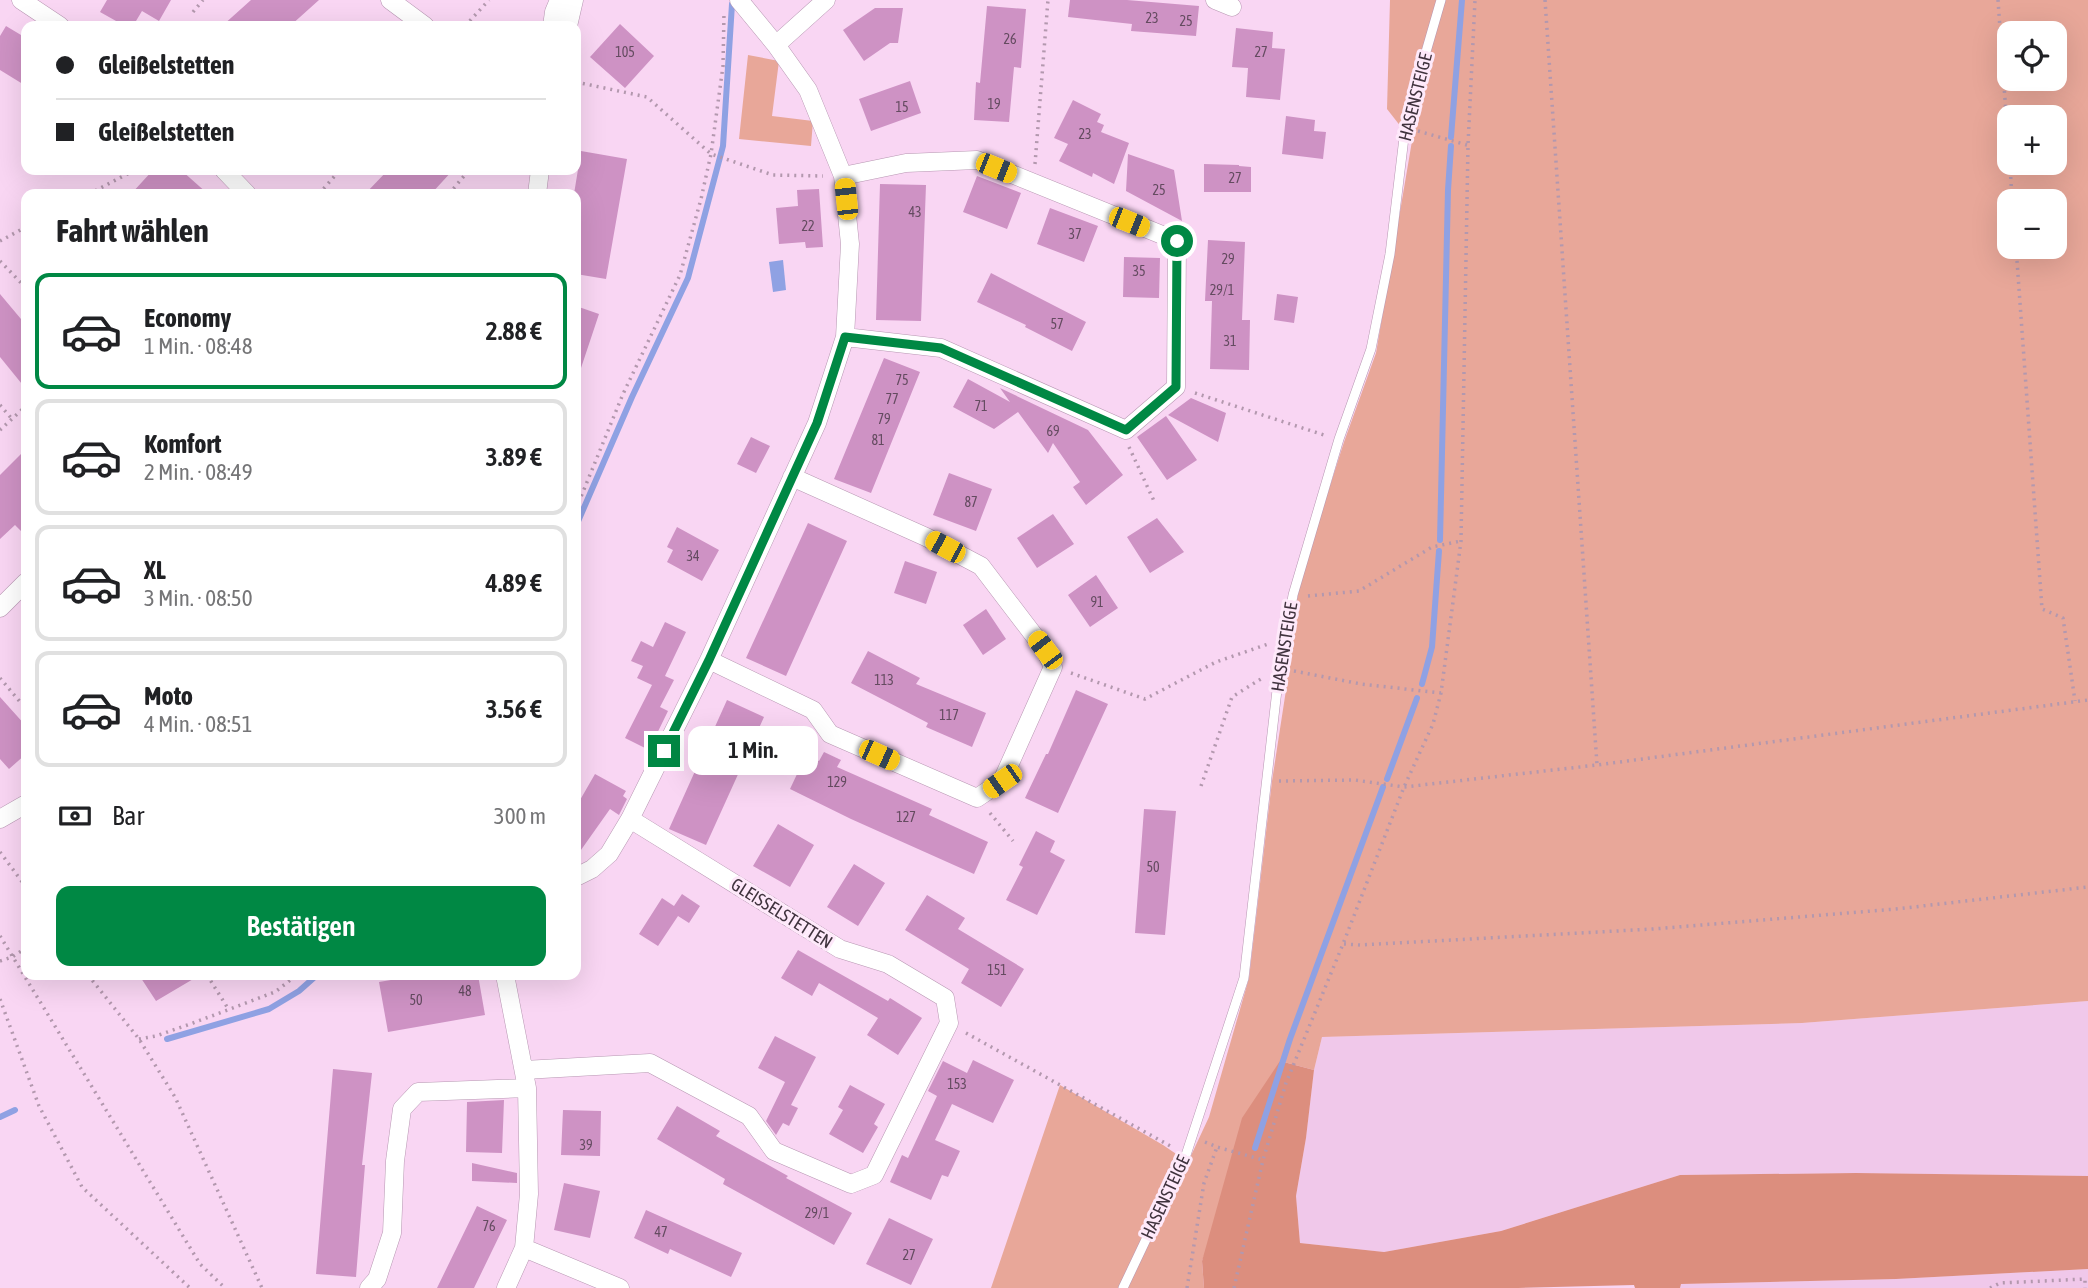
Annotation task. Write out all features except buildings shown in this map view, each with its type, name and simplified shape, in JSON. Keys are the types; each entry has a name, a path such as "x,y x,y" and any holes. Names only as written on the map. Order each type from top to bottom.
{"street":[{"path":"21,0 52,21"},
{"path":"390,0 418,21"},
{"path":"553,21 559,0"},
{"path":"569,21 574,0"},
{"path":"581,874 609,854 630,819 709,660 817,423 845,337 850,244 843,176 808,90 776,45 738,0"},
{"path":"776,45 826,0"},
{"path":"843,176 906,163 977,160 1177,241 1176,387 1126,430 941,348 845,337"},
{"path":"230,175 242,189"},
{"path":"709,660 813,710 830,734 977,797 1002,781 1052,667 1045,650 981,566 926,537 792,477"},
{"path":"0,608 21,587"},
{"path":"0,819 21,807"},
{"name":"GLEISSELSTETTEN","path":"630,819 840,949 888,964 945,998 949,1023"},
{"path":"506,980 525,1079 529,1194 524,1248 506,1288"},
{"path":"369,1288 377,1279 392,1233 395,1161 402,1109 418,1092 650,1063 749,1116 774,1151 851,1184 874,1175 949,1023"},
{"path":"524,1248 620,1288"}],"lane":[{"name":"HASENSTEIGE","path":"1123,1288 1186,1155 1244,978 1284,638 1293,595 1339,439 1371,349 1390,254 1405,128 1441,0"}],"path":[{"path":"192,12 203,0"},
{"path":"470,21 489,0"},
{"path":"1034,183 1048,0"},
{"path":"1234,1288 1263,1160 1286,1083 1404,787 1433,724 1441,694 1461,541 1468,145 1475,0"},
{"path":"1545,0 1597,765"},
{"path":"1998,0 2005,105"},
{"path":"581,497 623,394 680,275 711,154 723,66 724,13"},
{"path":"581,83 648,97 711,154 773,175 843,176"},
{"path":"1405,128 1468,145"},
{"path":"99,189 125,175"},
{"path":"323,189 336,175"},
{"path":"453,189 465,175"},
{"path":"0,241 21,230"},
{"path":"2017,259 2042,609 2063,618 2075,701"},
{"path":"0,261 21,283"},
{"path":"1176,387 1339,439"},
{"path":"0,405 12,419"},
{"path":"0,430 21,411"},
{"path":"1118,427 1154,501"},
{"path":"1293,595 1359,591 1432,547 1461,541"},
{"path":"1052,667 1145,699 1216,662 1284,638"},
{"path":"1201,786 1232,697 1280,669 1361,684 1441,694"},
{"path":"0,678 21,703"},
{"path":"1266,781 1355,780 1404,787 1597,765 2088,700"},
{"path":"977,797 1013,841"},
{"path":"0,852 21,880"},
{"path":"1343,944 1653,929 1896,909 2088,887"},
{"path":"0,936 21,972"},
{"path":"0,961 21,951"},
{"path":"26,980 200,1264 225,1288"},
{"path":"92,980 139,1039 175,1097 262,1288"},
{"path":"210,980 229,1010"},
{"path":"139,1039 156,1036 229,1010 275,992 291,980"},
{"path":"0,999 39,1106 82,1187 190,1288"},
{"path":"949,1023 1186,1155"},
{"path":"1192,1136 1217,1147 1263,1160"},
{"path":"1187,1288 1204,1183 1217,1147"},
{"path":"1990,1288 2000,1283 2086,1279 2085,1288"}],"shaded area":[{"path":"1390,0 2088,0 2088,1001 1802,1023 1322,1037 1314,1070 1280,1061 1202,1261 1204,1288 991,1288 1060,1085 1188,1162 1209,1117 1249,978 1272,781 1286,690 1290,639 1301,577 1376,353 1412,141 1387,109"},
{"path":"748,55 779,61 772,116 813,121 811,146 739,139"},
{"path":"2088,1001 2088,1176 1856,1173 1680,1175 1501,1231 1384,1252 1300,1243 1296,1196 1314,1070 1322,1037 1802,1023"},
{"path":"1280,1061 1314,1070 1296,1196 1300,1243 1384,1252 1501,1231 1680,1175 1856,1173 2088,1176 2088,1269 1896,1279 1681,1284 1680,1288 1635,1288 1634,1285 1518,1288 1204,1288 1202,1261 1242,1118"},
{"path":"2088,1269 2088,1288 1680,1288 1680,1284 1896,1279"}],"water":[{"path":"783,260 786,290 773,292 769,262"}],"waterway":[{"path":"1451,137 1462,0"},
{"path":"581,514 688,278 723,146 732,4"},
{"path":"1440,540 1451,146"},
{"path":"1422,684 1432,647 1439,551"},
{"path":"1387,779 1417,698"},
{"path":"1255,1148 1290,1039 1383,787"},
{"path":"167,1039 269,1009 311,980"},
{"path":"0,1117 15,1110"}],"route":[{"path":"664,751 709,660 817,423 845,337 941,348 1126,430 1176,387 1177,241"}]}
